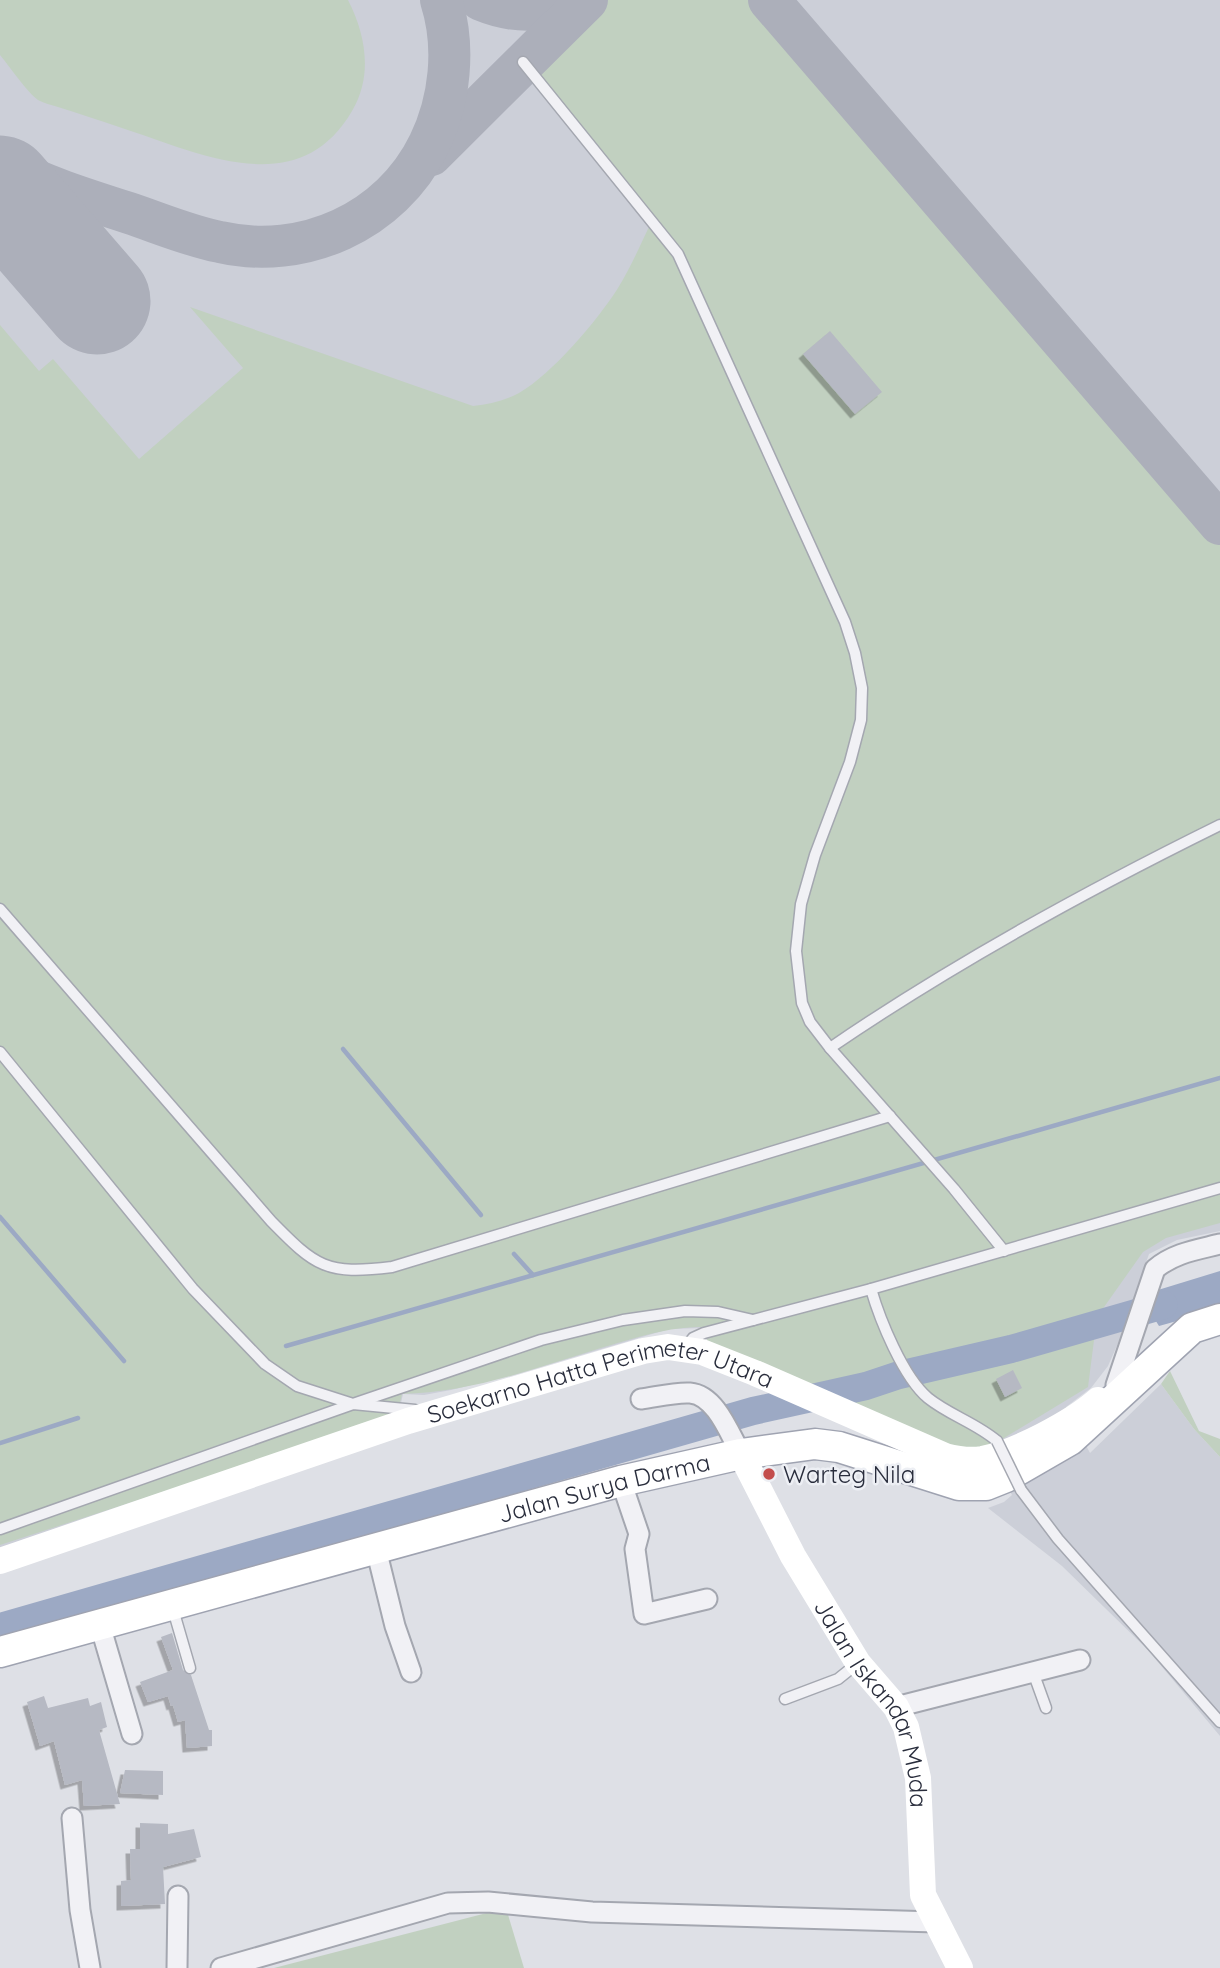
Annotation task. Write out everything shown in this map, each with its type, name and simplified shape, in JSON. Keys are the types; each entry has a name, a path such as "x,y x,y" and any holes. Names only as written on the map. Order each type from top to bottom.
{"main road":[{"name":"Jalan Surya Darma","path":"0,1653 621,1481 735,1444 815,1444 839,1447 959,1485 986,1485 1006,1477 1070,1440 1192,1328 1220,1319"},
{"name":"Jalan Surya Darma","path":"1172,1348 1220,1337"},
{"name":"Soekarno Hatta Perimeter Utara","path":"0,1561 432,1414 643,1351 668,1347 685,1348 755,1373 846,1414 960,1460 1003,1454 1084,1413 1145,1356 1172,1348"},
{"name":"Jalan Iskandar Muda","path":"735,1444 793,1556 859,1663 895,1707 906,1727 918,1778 923,1895 960,1968"}],"street":[{"path":"1116,1385 1155,1269 1182,1253 1220,1244"},
{"path":"641,1399 690,1393 702,1396 716,1410 735,1444"},
{"path":"621,1481 639,1534 635,1549 644,1614 707,1599"},
{"path":"376,1549 395,1626 411,1672"},
{"path":"100,1625 132,1734"},
{"path":"895,1707 1080,1660"},
{"path":"72,1818 80,1910 90,1968"},
{"path":"177,1968 178,1896"},
{"path":"221,1968 448,1903 488,1902 592,1912 936,1922"}],"lane":[{"path":"523,62 678,254 849,631 862,688 861,720 850,762 815,855 801,904 796,951 802,1003 810,1022 830,1048 935,1167 1004,1251"},
{"path":"830,1048 981,952 1078,897 1220,824"},
{"path":"0,909 271,1221 315,1262 335,1268 361,1271 392,1267 890,1116"},
{"path":"0,1052 193,1289 265,1364 297,1386 353,1405 400,1407 432,1414"},
{"path":"685,1348 693,1338 704,1333 871,1289 1220,1188"},
{"path":"871,1289 887,1336 918,1387 937,1404 983,1429 997,1441 1021,1490 1058,1539 1220,1722"},
{"path":"0,1529 541,1340 623,1320 685,1311 718,1312 753,1320"},
{"path":"172,1606 190,1668"},
{"path":"785,1699 838,1679 859,1663"},
{"path":"1033,1672 1046,1708"}],"shaded area":[{"path":"0,0 1220,0 1220,1231 1177,1240 1149,1254 1108,1366 1091,1388 1066,1407 1090,1453 1161,1384 1194,1429 1220,1457 1220,1736 1147,1649 1062,1566 988,1508 1004,1502 1012,1495 999,1471 708,1343 703,1328 669,1329 517,1374 451,1390 424,1395 403,1394 398,1417 0,1550"}],"green space":[{"path":"0,0 348,0 363,41 363,84 352,111 330,139 304,156 275,164 244,163 213,157 38,100 0,55"},
{"path":"587,0 769,0 1220,524 1220,1223 1166,1238 1143,1252 1097,1317 1088,1387 989,1447 965,1457 708,1343 703,1327 690,1327 641,1336 479,1384 428,1393 402,1394 397,1416 0,1545 0,325 39,371 53,359 139,459 243,368 190,307 473,406 496,402 519,393 559,360 598,316 623,280 652,221 523,62"},
{"path":"1170,1371 1199,1431 1220,1439 1220,1457 1194,1429 1161,1384"},
{"path":"506,1908 524,1968 274,1968"}],"water":[{"path":"1220,1271 1220,1309 1159,1326 1149,1310 1158,1290"}],"building":[{"path":"830,331 882,392 855,414 803,354"},
{"path":"1013,1370 1022,1388 1005,1397 996,1379"},
{"path":"172,1633 183,1670 191,1675 209,1730 212,1730 212,1746 187,1748 185,1720 178,1722 168,1696 148,1702 140,1682 173,1670 161,1637"},
{"path":"44,1696 48,1708 88,1698 90,1706 101,1702 107,1727 99,1730 120,1804 84,1806 82,1780 65,1785 54,1741 40,1746 27,1702"},
{"path":"125,1770 163,1771 163,1795 120,1793"},
{"path":"140,1823 168,1824 168,1834 194,1829 201,1857 163,1867 165,1904 121,1906 121,1881 131,1880 130,1849 140,1849"}],"waterway":[{"path":"343,1049 481,1215"},
{"path":"286,1346 1220,1078"},
{"path":"0,1217 124,1361"},
{"path":"514,1254 533,1275"},
{"path":"0,1627 753,1411 1011,1349 1164,1305"},
{"path":"0,1443 78,1418"}],"taxiway":[{"path":"0,164 63,191 185,233 220,242 282,246 313,240 368,214 392,195 413,171 429,144 442,110 448,74 448,36 441,0"},
{"path":"481,0 528,10 574,0"},
{"path":"431,155 587,0"},
{"path":"769,0 1220,524"}],"runway":[{"path":"0,189 97,301"}],"place":[{"name":"Warteg Nila","path":"769,1474"}]}
